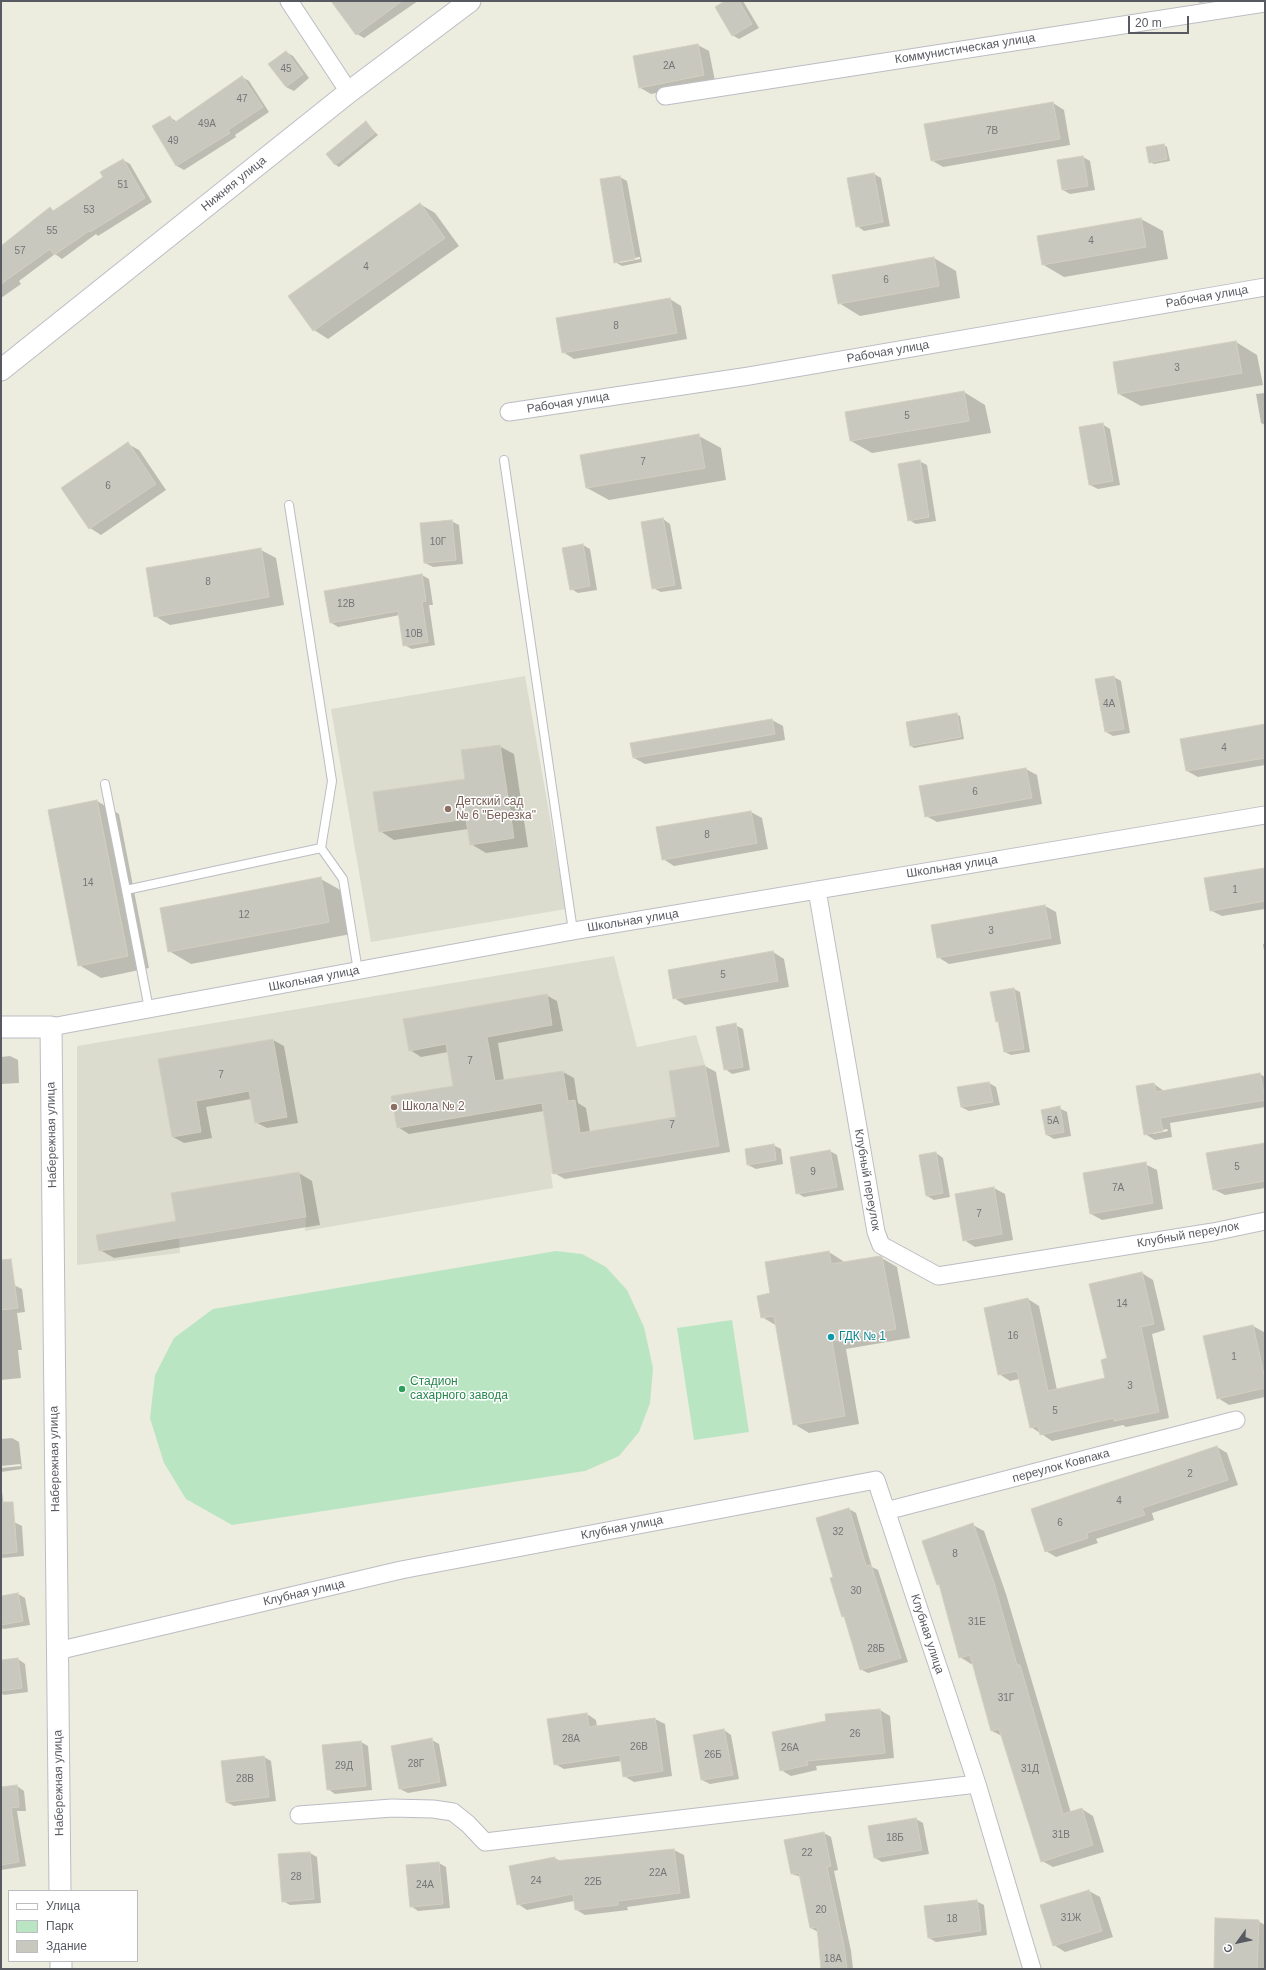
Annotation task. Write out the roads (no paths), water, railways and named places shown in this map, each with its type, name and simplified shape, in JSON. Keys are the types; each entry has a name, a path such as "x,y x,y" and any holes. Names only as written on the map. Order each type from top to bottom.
{"street":[{"path":"289,1 349,92"},
{"name":"Нижняя улица","path":"1,370 349,92 470,1"},
{"name":"Коммунистическая улица","path":"665,96 1265,3"},
{"name":"Рабочая улица","path":"509,412 749,376 1265,287"},
{"name":"Школьная улица","path":"1,1027 51,1027 574,930 1265,815"},
{"name":"Клубный переулок","path":"817,890 876,1232 881,1245 938,1276 1213,1232 1265,1221"},
{"name":"Набережная улица","path":"51,1027 60,1890"},
{"name":"переулок Ковпака","path":"886,1512 1236,1420"},
{"name":"Клубная улица","path":"57,1651 401,1570 876,1480 977,1784 1032,1969"},
{"path":"299,1815 392,1808 433,1809 453,1812 468,1824 485,1842 977,1784"}],"lane":[{"path":"504,460 574,930"},
{"path":"289,505 332,781 321,848 343,880 358,971"},
{"path":"105,784 149,1009"},
{"path":"126,890 321,848"}],"place":[{"name":"Детский сад № 6 \"Березка\"","path":"448,809"},
{"name":"Школа № 2","path":"394,1107"},
{"name":"ГДК № 1","path":"831,1337"},
{"name":"Стадион сахарного завода","path":"402,1389"}]}
